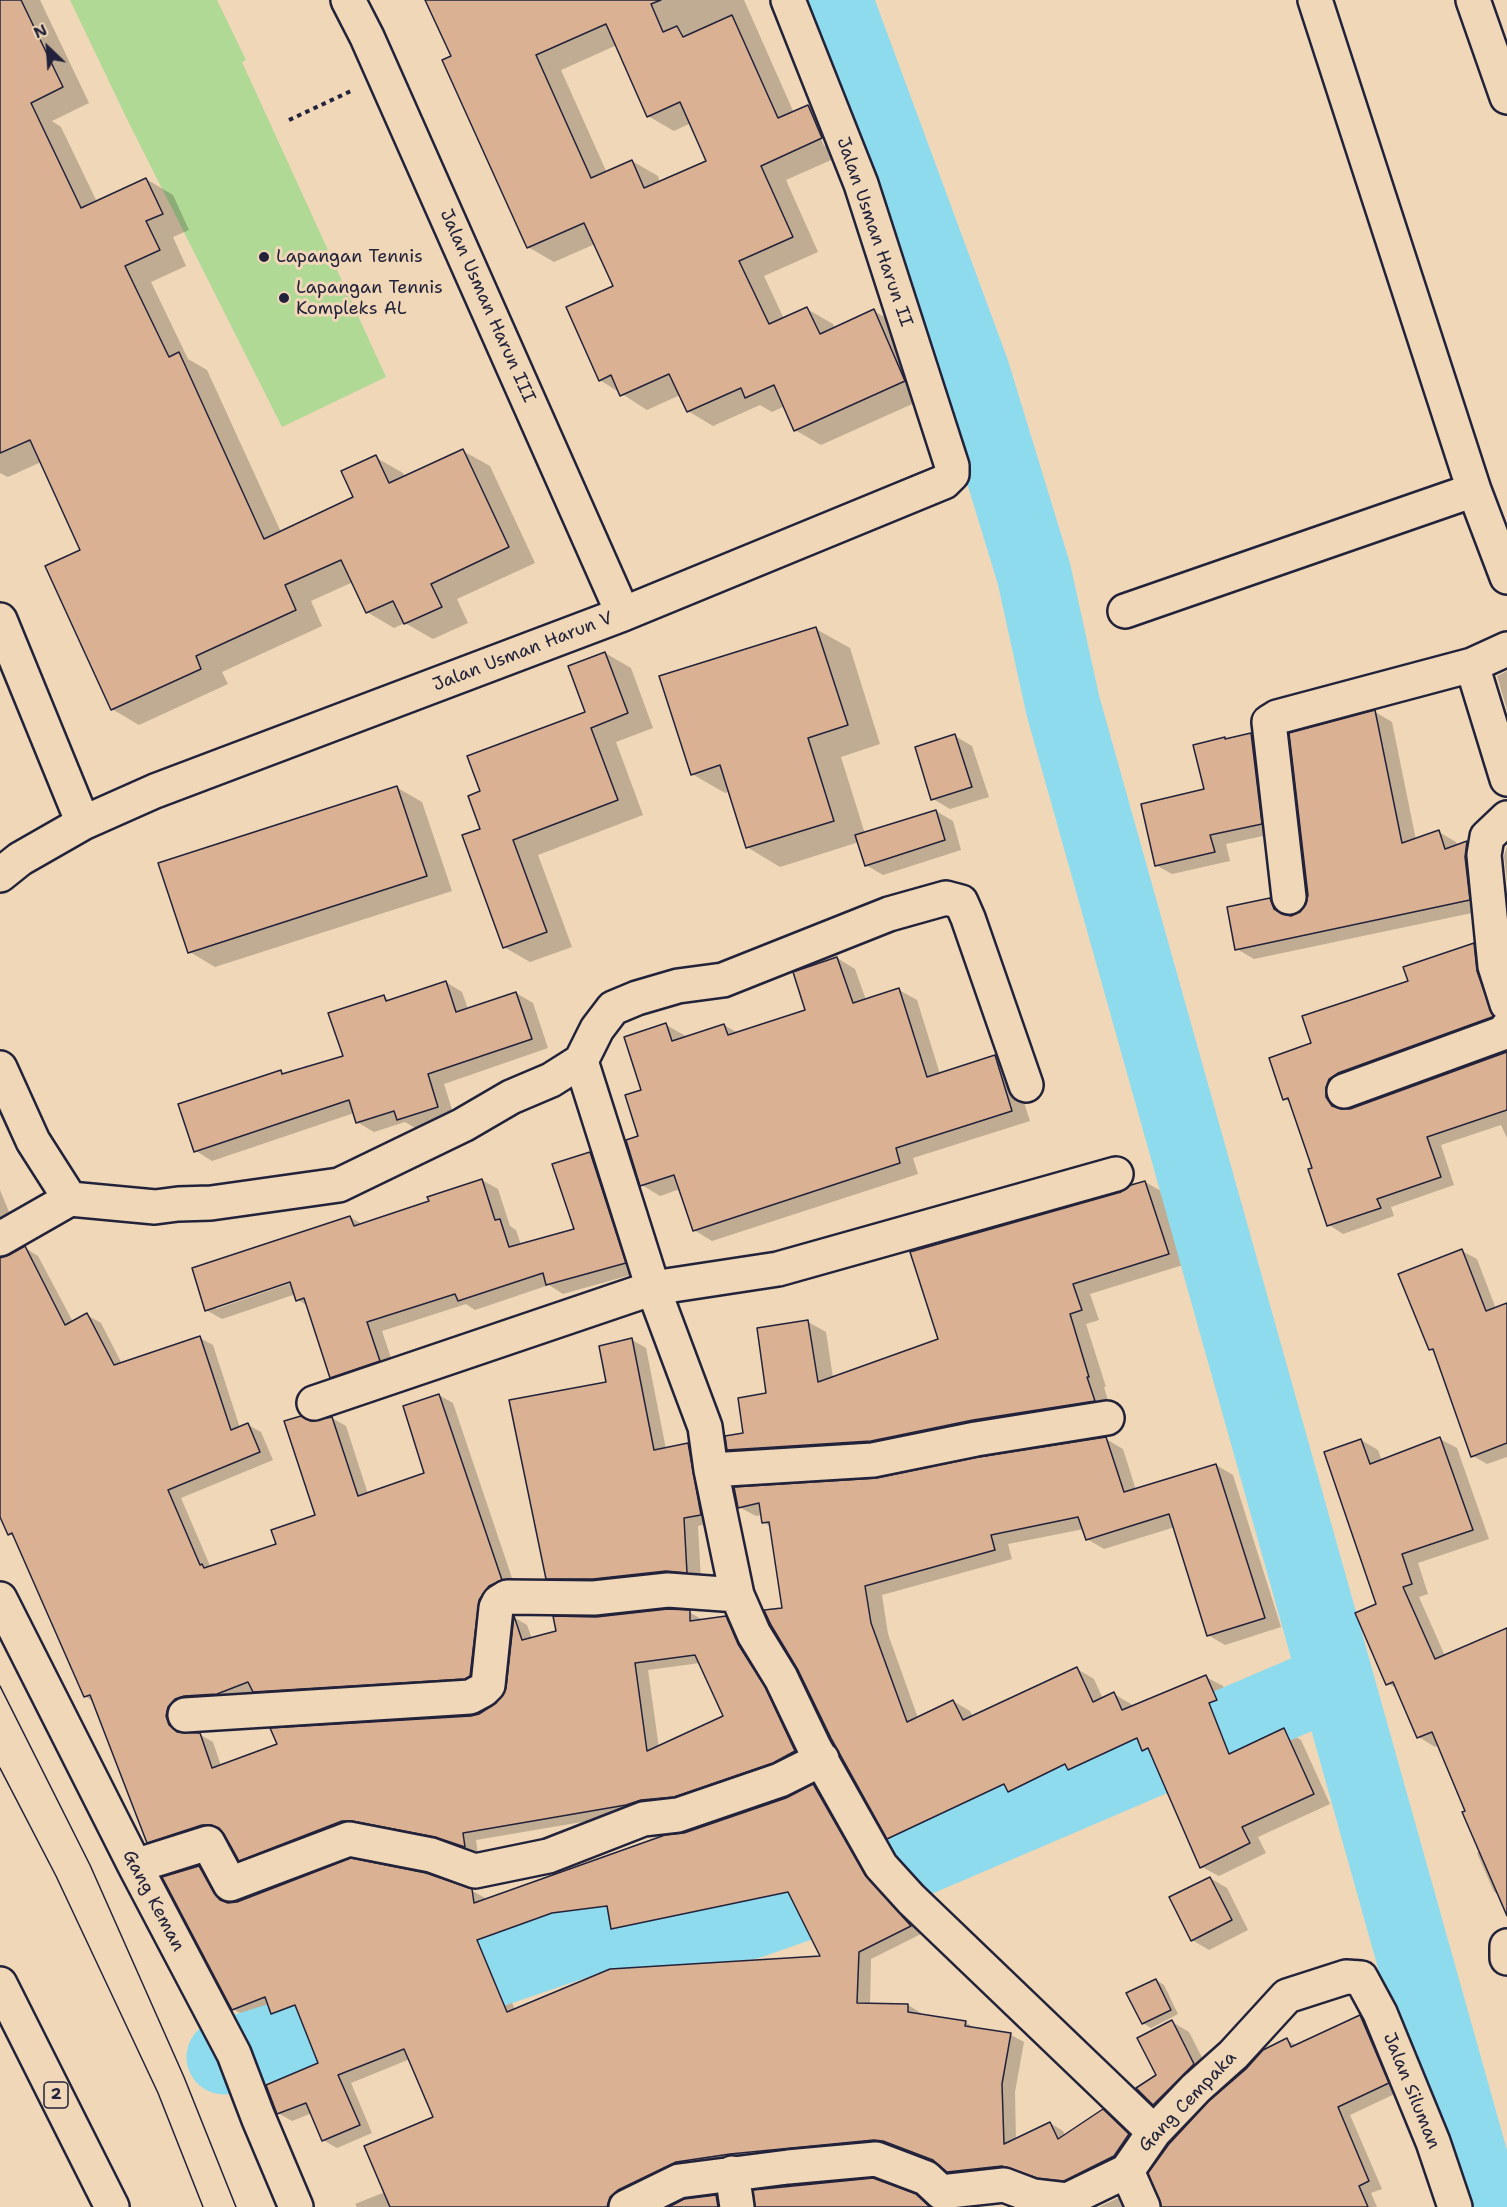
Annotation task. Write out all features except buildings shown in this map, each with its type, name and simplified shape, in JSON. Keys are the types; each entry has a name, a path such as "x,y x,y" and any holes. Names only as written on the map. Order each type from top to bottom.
{"main road":[{"name":"Jalan Usman Harun III","path":"348,0 623,614"},
{"name":"Jalan Usman Harun II","path":"788,0 861,184 952,466"},
{"path":"1315,0 1474,490 1507,577"},
{"path":"1473,0 1507,97"},
{"name":"Jalan Usman Harun V","path":"0,875 20,859 83,823 155,791 623,614 944,482 951,474 952,466"},
{"path":"1125,611 1474,490"},
{"path":"0,620 83,823"},
{"path":"1289,897 1269,722 1277,717 1472,665 1507,649"},
{"path":"1472,665 1507,779"},
{"path":"1507,818 1487,837 1484,855 1495,966 1507,1004"},
{"path":"0,1239 70,1199 155,1207 211,1203 339,1185 463,1125 511,1097 551,1080 581,1061 597,1029 612,1008 678,986 723,980 889,914 946,898 961,902 968,918 1026,1085"},
{"path":"1344,1091 1503,1033 1507,1028"},
{"path":"581,1061 653,1288 705,1427 711,1470 737,1595 754,1634 781,1678 814,1747 881,1866 911,1899 1154,2132"},
{"path":"0,1068 33,1141 70,1199"},
{"path":"314,1403 653,1288 778,1269 1116,1174"},
{"path":"711,1470 873,1460 976,1439 1107,1418"},
{"path":"185,1715 470,1697 488,1685 496,1608 499,1602 507,1597 594,1598 669,1590 737,1595"},
{"name":"Gang Keman","path":"0,1599 135,1866 234,2054 296,2207"},
{"path":"135,1866 208,1843 230,1884 349,1839 430,1855 475,1871 548,1856 643,1819 678,1815 780,1780 822,1760"},
{"name":"Gang Cempaka","path":"626,2207 679,2181 732,2173 876,2159 926,2178 941,2192 1004,2185 1033,2196 1066,2200 1127,2171 1154,2132 1196,2088 1233,2055 1287,1996 1346,1977 1361,1978"},
{"name":"Jalan Siluman","path":"1361,1978 1380,2013 1433,2142 1455,2207"},
{"name":"2","path":"0,1984 112,2207"},
{"path":"1127,2171 1143,2207"},
{"path":"732,2173 736,2207"}],"path":[{"path":"289,120 384,76"}],"green space":[{"name":"Lapangan Tennis","path":"70,0 217,0 246,60 242,62 386,377 282,427 126,117"}],"waterway":[{"path":"835,0 972,371 1034,574 1063,706 1484,2207"},
{"path":"224,2057 370,2012 598,1934 748,1922 871,1879 1336,1680"}],"tram line":[{"path":"0,1686 90,1865 184,2077 236,2207"},
{"path":"0,1768 56,1876 158,2093 203,2207"}],"place":[{"name":"Lapangan Tennis","path":"264,257"},
{"name":"Lapangan Tennis Kompleks AL","path":"284,298"}]}
